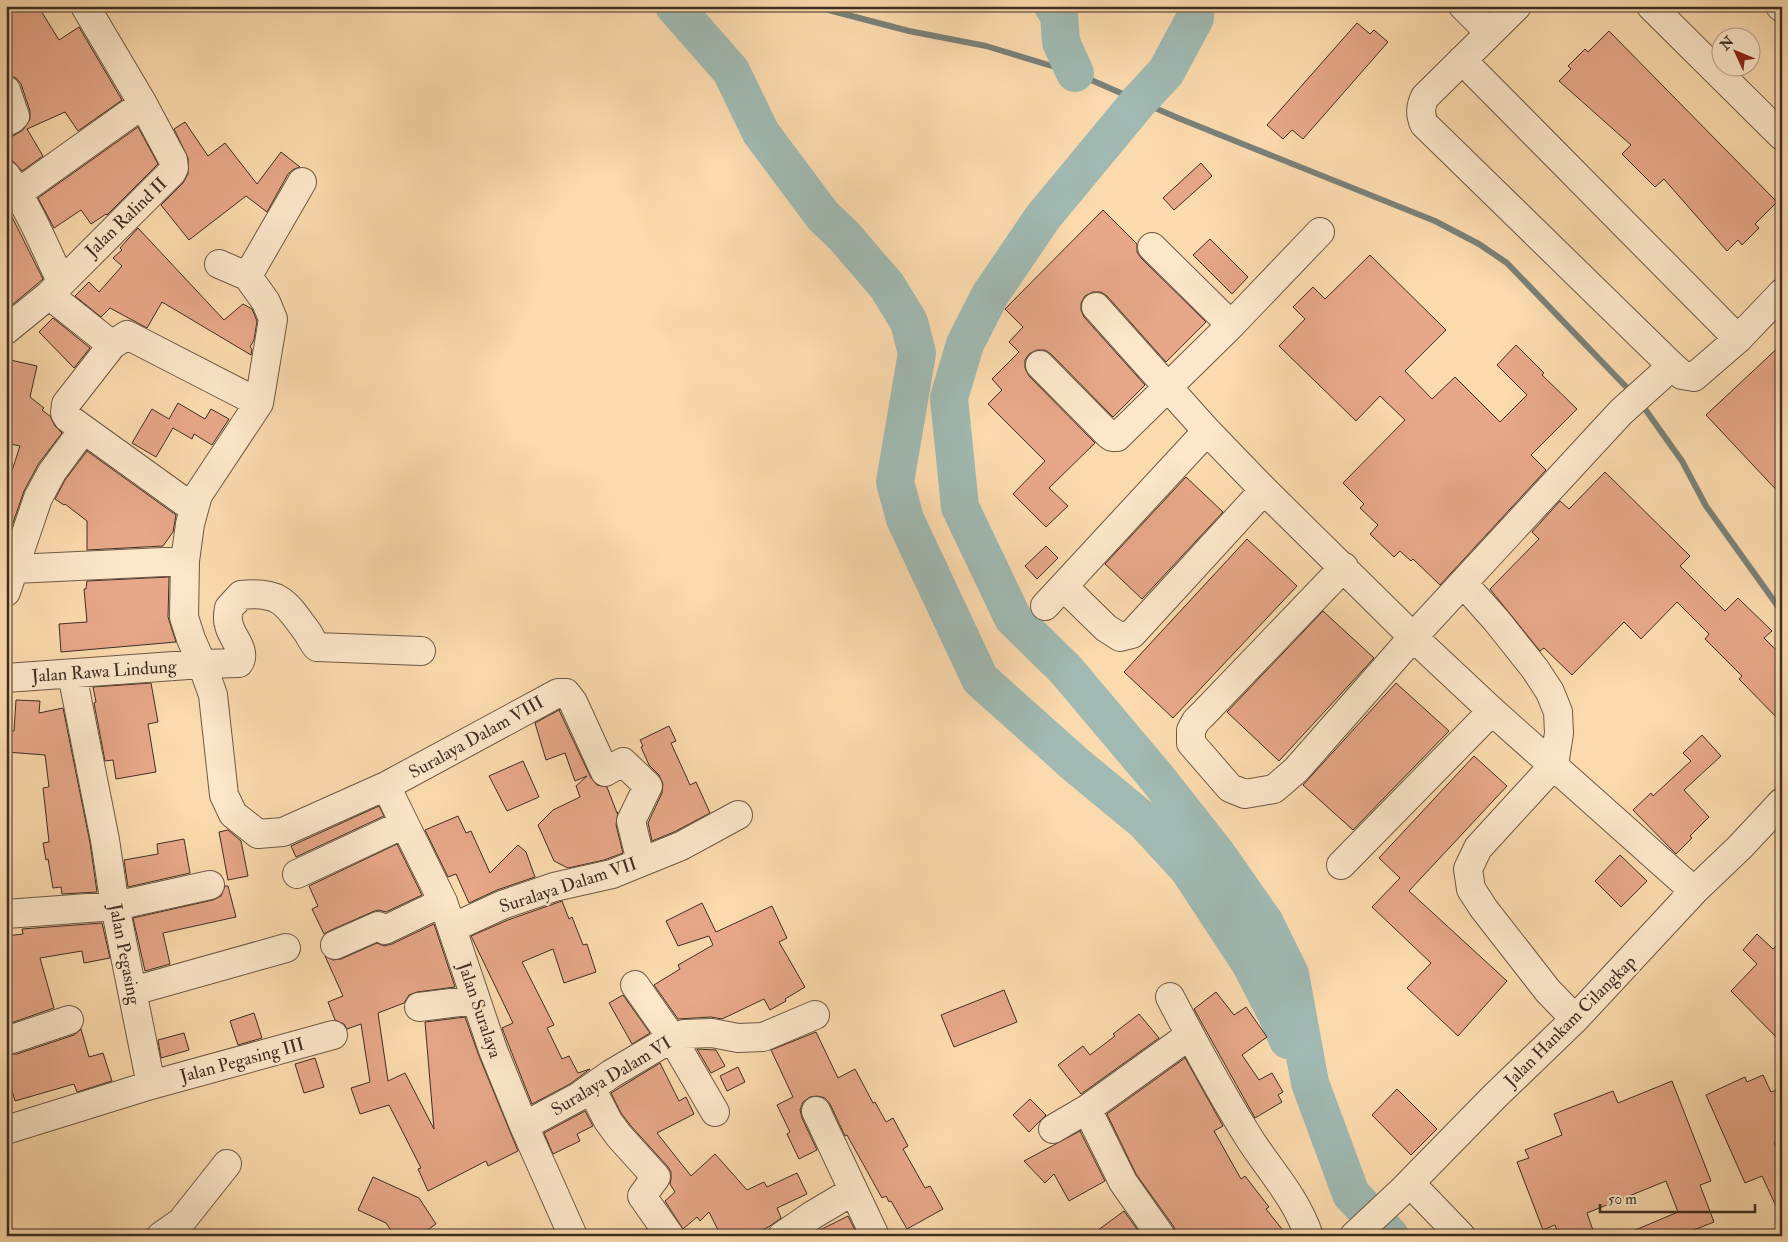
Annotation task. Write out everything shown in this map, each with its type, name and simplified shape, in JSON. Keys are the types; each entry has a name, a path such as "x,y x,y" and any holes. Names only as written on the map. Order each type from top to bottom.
{"street":[{"name":"Jalan Ralind II","path":"6,330 55,288 174,168 173,160 143,104 85,6"},
{"path":"1463,6 1489,32"},
{"path":"1517,6 1425,97 1421,106 1424,124 1663,374 1694,377 1738,339 1782,293"},
{"path":"1651,6 1782,136"},
{"path":"1462,60 1738,339"},
{"path":"6,90 15,116 6,122"},
{"path":"10,180 143,104"},
{"path":"6,160 10,180 32,217 55,288 112,345"},
{"path":"249,276 302,182"},
{"path":"1040,365 1112,437 1117,437 1231,325 1320,232"},
{"path":"1152,247 1231,325"},
{"path":"193,508 84,430 68,418 65,413 66,404 112,345 125,335 129,335 259,403 273,319 266,302 249,276 220,264"},
{"path":"1096,307 1207,431 1413,637 1492,711 1694,891"},
{"path":"1344,567 1204,712 1191,730 1191,744 1230,788 1245,794 1274,789 1296,770 1413,637 1621,412 1663,374"},
{"name":"Suralaya Dalam VIII","path":"259,403 198,495 193,508 185,561 184,617 213,695 224,795 233,814 258,834 283,832 386,786 558,693 566,693 573,702 605,772 623,762 648,786 630,821 641,862"},
{"path":"84,430 52,472 38,498 10,580 185,561"},
{"path":"1045,606 1207,431"},
{"path":"1064,586 1106,628 1120,637 1132,634 1264,490"},
{"path":"1463,583 1530,662 1550,692 1558,712 1559,733 1554,765 1478,848 1468,869 1471,889 1484,909 1548,991 1574,1018"},
{"name":"Jalan Rawa Lindung","path":"6,678 239,663 242,659 240,648 229,625 229,608 241,595 250,594 275,597 285,602 317,647 421,651"},
{"name":"Jalan Pegasing","path":"72,674 105,840 115,906 151,1085"},
{"path":"1341,866 1492,711"},
{"name":"Jalan Suralaya","path":"386,786 442,902 493,1050 524,1126 573,1236"},
{"name":"Jalan Hankam Cilangkap","path":"1354,1235 1406,1187 1574,1018 1694,891 1740,847 1782,802"},
{"name":"Suralaya Dalam VII","path":"452,928 502,905 554,887 612,874 681,846 738,815"},
{"path":"297,874 404,824"},
{"path":"6,914 115,906 210,885"},
{"path":"335,945 378,926 385,930 442,902"},
{"path":"133,991 286,948"},
{"path":"635,985 654,1009 715,1112"},
{"path":"1170,996 1190,1035 1251,1141 1295,1204 1308,1236"},
{"path":"419,1007 476,1000"},
{"name":"Suralaya Dalam VI","path":"524,1126 591,1088 672,1038 684,1034 712,1033 738,1038 763,1037 814,1015"},
{"path":"6,1038 12,1039 69,1020"},
{"name":"Jalan Pegasing III","path":"151,1085 333,1035"},
{"path":"1054,1128 1087,1109 1190,1035"},
{"path":"6,1130 151,1085"},
{"path":"591,1088 618,1136 656,1177 642,1196 670,1236"},
{"path":"1087,1109 1124,1182 1161,1236"},
{"path":"816,1111 875,1236"},
{"path":"161,1236 181,1222 226,1164"},
{"path":"1406,1187 1461,1236"},
{"path":"782,1236 811,1216 853,1192"}],"building":[{"path":"6,6 38,6 59,40 79,27 122,100 78,131 65,112 27,129 43,156 22,171 13,161 8,160 6,157 6,137 13,136 23,130 30,119 30,111 21,84 16,78 6,75"},
{"path":"1357,23 1370,34 1374,30 1388,42 1303,139 1292,130 1283,139 1267,125"},
{"path":"1609,31 1777,202 1755,224 1759,228 1742,245 1738,240 1727,251 1664,179 1655,187 1622,154 1631,145 1559,81 1571,69 1568,66 1585,49 1588,52"},
{"path":"185,122 208,156 225,143 257,184 281,152 300,167 288,174 267,212 246,196 189,240 161,205 183,183 188,174 188,158 174,129"},
{"path":"138,127 158,164 107,215 91,224 81,210 54,228 38,198"},
{"path":"1201,163 1212,176 1174,210 1163,198"},
{"path":"6,205 43,279 6,310"},
{"path":"1103,210 1137,244 1137,252 1141,258 1206,322 1166,362 1107,296 1101,292 1093,292 1085,296 1081,303 1084,317 1145,385 1113,417 1051,354 1045,350 1037,350 1029,354 1025,360 1025,368 1029,376 1095,443 1049,488 1068,506 1046,527 1013,494 1045,461 988,404 1002,390 992,379 1019,352 1009,342 1023,327 1005,309"},
{"path":"138,228 224,320 243,304 252,309 257,321 254,340 250,347 252,349 251,355 162,302 147,328 110,308 101,317 75,296 89,282 99,292 122,266 113,258 122,250 120,248"},
{"path":"1210,239 1248,277 1232,294 1193,255"},
{"path":"1370,255 1446,330 1405,371 1432,399 1455,377 1500,422 1527,395 1497,365 1516,345 1544,373 1542,375 1577,409 1531,455 1546,470 1440,585 1413,559 1411,561 1400,551 1394,557 1370,534 1378,525 1360,508 1364,504 1343,483 1405,420 1380,396 1356,421 1279,346 1305,319 1293,307 1313,287 1325,299"},
{"path":"53,318 90,348 74,368 39,332"},
{"path":"1782,344 1782,496 1706,415"},
{"path":"6,359 37,366 30,397 44,408 42,410 50,416 55,426 62,433 39,463 24,491 6,543 6,489 20,446 6,443"},
{"path":"178,403 205,419 211,409 229,419 212,445 194,434 192,439 173,428 156,457 132,443 152,409 169,419"},
{"path":"87,451 176,515 173,532 163,546 87,550 87,521 65,504 55,499 65,480"},
{"path":"1605,472 1690,556 1680,566 1725,611 1738,598 1772,631 1764,638 1782,656 1782,723 1739,679 1742,676 1705,639 1709,634 1677,602 1641,639 1624,622 1572,675 1544,648 1540,651 1490,589 1539,539 1532,532 1560,501 1569,509"},
{"path":"1186,477 1223,512 1142,599 1105,564"},
{"path":"1247,539 1297,586 1173,718 1124,672"},
{"path":"1046,546 1058,558 1037,579 1025,566"},
{"path":"169,577 168,617 176,642 61,652 59,624 87,622 84,589 86,589 87,581"},
{"path":"1323,611 1374,658 1279,761 1227,712"},
{"path":"151,683 158,722 148,724 156,772 116,779 113,760 105,761 94,703 96,702 93,687"},
{"path":"1396,683 1449,731 1353,830 1303,785"},
{"path":"16,700 40,701 39,713 63,708 90,843 97,892 62,894 61,887 53,888 43,843 49,842 43,788 49,787 45,755 6,752 6,731 14,731"},
{"path":"559,710 591,778 597,785 607,787 618,812 616,825 623,853 604,860 568,868 554,861 538,825 553,810 580,797 576,786 587,776 575,781 565,753 546,760 535,723"},
{"path":"669,726 676,741 671,743 690,785 696,782 710,813 652,841 648,823 662,793 663,784 659,775 649,765 640,740"},
{"path":"1702,735 1721,756 1684,790 1709,817 1690,836 1692,838 1676,854 1633,810 1651,793 1653,796 1691,761 1683,753"},
{"path":"1474,756 1507,786 1409,891 1507,981 1458,1036 1407,988 1431,963 1372,907 1400,878 1379,858"},
{"path":"523,761 539,797 507,811 489,776"},
{"path":"379,806 384,816 296,857 291,846"},
{"path":"458,816 466,833 471,831 490,873 518,845 526,852 535,877 497,890 469,903 456,874 448,877 425,830"},
{"path":"228,830 241,841 248,876 228,880 219,832"},
{"path":"184,839 190,873 128,887 124,860 158,854 157,844"},
{"path":"397,844 422,895 386,912 378,910 372,912 324,934 312,909 318,906 309,886"},
{"path":"1620,855 1647,881 1621,907 1595,881"},
{"path":"225,886 228,886 236,917 163,933 170,964 145,971 133,918 213,900 221,896"},
{"path":"562,901 569,919 572,917 583,945 587,944 596,972 564,983 553,949 522,962 554,1025 547,1028 562,1059 569,1056 578,1073 590,1069 570,1084 532,1104 502,1028 513,1023 471,936 508,920"},
{"path":"702,903 716,932 772,906 787,938 779,942 805,987 770,1010 764,999 722,1019 711,1017 678,1019 654,985 680,969 678,965 713,945 709,936 678,946 666,921"},
{"path":"102,923 110,958 84,963 82,951 40,958 54,1008 6,1023 6,936 23,934 22,929"},
{"path":"434,924 455,987 417,992 409,995 404,1003 378,1013 388,1081 405,1073 434,1129 425,1022 465,1017 518,1151 488,1166 486,1161 428,1191 418,1169 421,1168 389,1105 360,1114 351,1088 370,1082 361,1024 347,1029 344,1024 335,1020 328,1002 343,996 325,956 333,960 341,959 377,943 384,946 392,944"},
{"path":"1757,934 1773,949 1782,940 1782,1043 1731,991 1757,964 1743,950"},
{"path":"1004,990 1017,1022 954,1047 941,1015"},
{"path":"1216,992 1234,1015 1246,1007 1267,1037 1242,1055 1259,1080 1272,1073 1283,1092 1278,1095 1282,1102 1255,1118 1194,1009"},
{"path":"623,995 650,1033 632,1044 609,1003"},
{"path":"254,1013 262,1038 238,1045 230,1021"},
{"path":"1139,1014 1159,1038 1081,1094 1058,1065 1083,1046 1090,1055"},
{"path":"81,1029 89,1057 103,1053 112,1081 77,1092 74,1084 15,1101 6,1069 6,1054 17,1054 74,1035"},
{"path":"816,1032 838,1078 855,1069 873,1103 875,1102 886,1122 893,1118 908,1146 903,1149 925,1188 930,1186 943,1209 907,1229 891,1201 889,1202 886,1196 882,1198 825,1098 818,1096 810,1097 803,1102 800,1110 802,1118 817,1150 799,1159 787,1134 790,1132 777,1105 793,1097 771,1050"},
{"path":"184,1033 189,1050 161,1058 158,1040"},
{"path":"697,1049 716,1050 725,1066 711,1073"},
{"path":"315,1058 324,1087 304,1093 295,1064"},
{"path":"1185,1058 1223,1126 1214,1131 1241,1179 1245,1176 1269,1207 1266,1209 1282,1229 1273,1236 1176,1236 1174,1227 1136,1174 1107,1114"},
{"path":"660,1063 679,1101 686,1097 694,1114 657,1133 691,1176 715,1154 747,1190 764,1182 767,1187 797,1173 807,1194 777,1208 781,1218 751,1236 721,1236 709,1212 700,1221 697,1217 683,1229 665,1201 675,1192 670,1184 671,1172 621,1113 611,1093"},
{"path":"738,1067 745,1082 727,1091 720,1076"},
{"path":"1763,1075 1771,1092 1782,1088 1782,1139 1774,1143 1782,1159 1782,1219 1762,1176 1745,1183 1706,1095 1745,1077 1747,1082"},
{"path":"1672,1081 1711,1181 1700,1185 1714,1222 1679,1236 1621,1236 1678,1212 1666,1181 1587,1213 1595,1236 1559,1236 1555,1225 1543,1230 1517,1162 1529,1158 1525,1150 1562,1135 1554,1114 1613,1091 1618,1103"},
{"path":"1397,1089 1437,1129 1411,1155 1372,1115"},
{"path":"1030,1099 1046,1115 1029,1132 1013,1115"},
{"path":"585,1111 593,1126 577,1134 580,1141 553,1154 544,1133"},
{"path":"1080,1131 1105,1181 1069,1201 1054,1174 1045,1183 1024,1161"},
{"path":"373,1177 419,1198 436,1224 419,1236 395,1236 386,1223 358,1210"},
{"path":"1124,1211 1142,1236 1090,1236"},
{"path":"848,1216 858,1236 810,1236 814,1233"}],"waterway":[{"path":"674,6 731,71 761,133 823,216 844,236 887,286 909,322 917,353 895,482 905,519 980,679 1075,764 1144,821 1189,870 1250,963 1288,1040"},
{"path":"813,6 909,31 986,46 1075,73 1178,118 1435,221 1479,244 1507,263 1632,393"},
{"path":"1053,6 1059,15 1061,42 1075,73"},
{"path":"1196,6 1195,18 1166,72 1139,101 1043,217 990,295 965,344 949,398 960,507 1013,618 1066,670 1157,778 1216,853 1265,923 1290,974 1310,1083 1351,1194 1390,1236"},
{"path":"1640,402 1682,461 1706,506 1782,612"}]}
